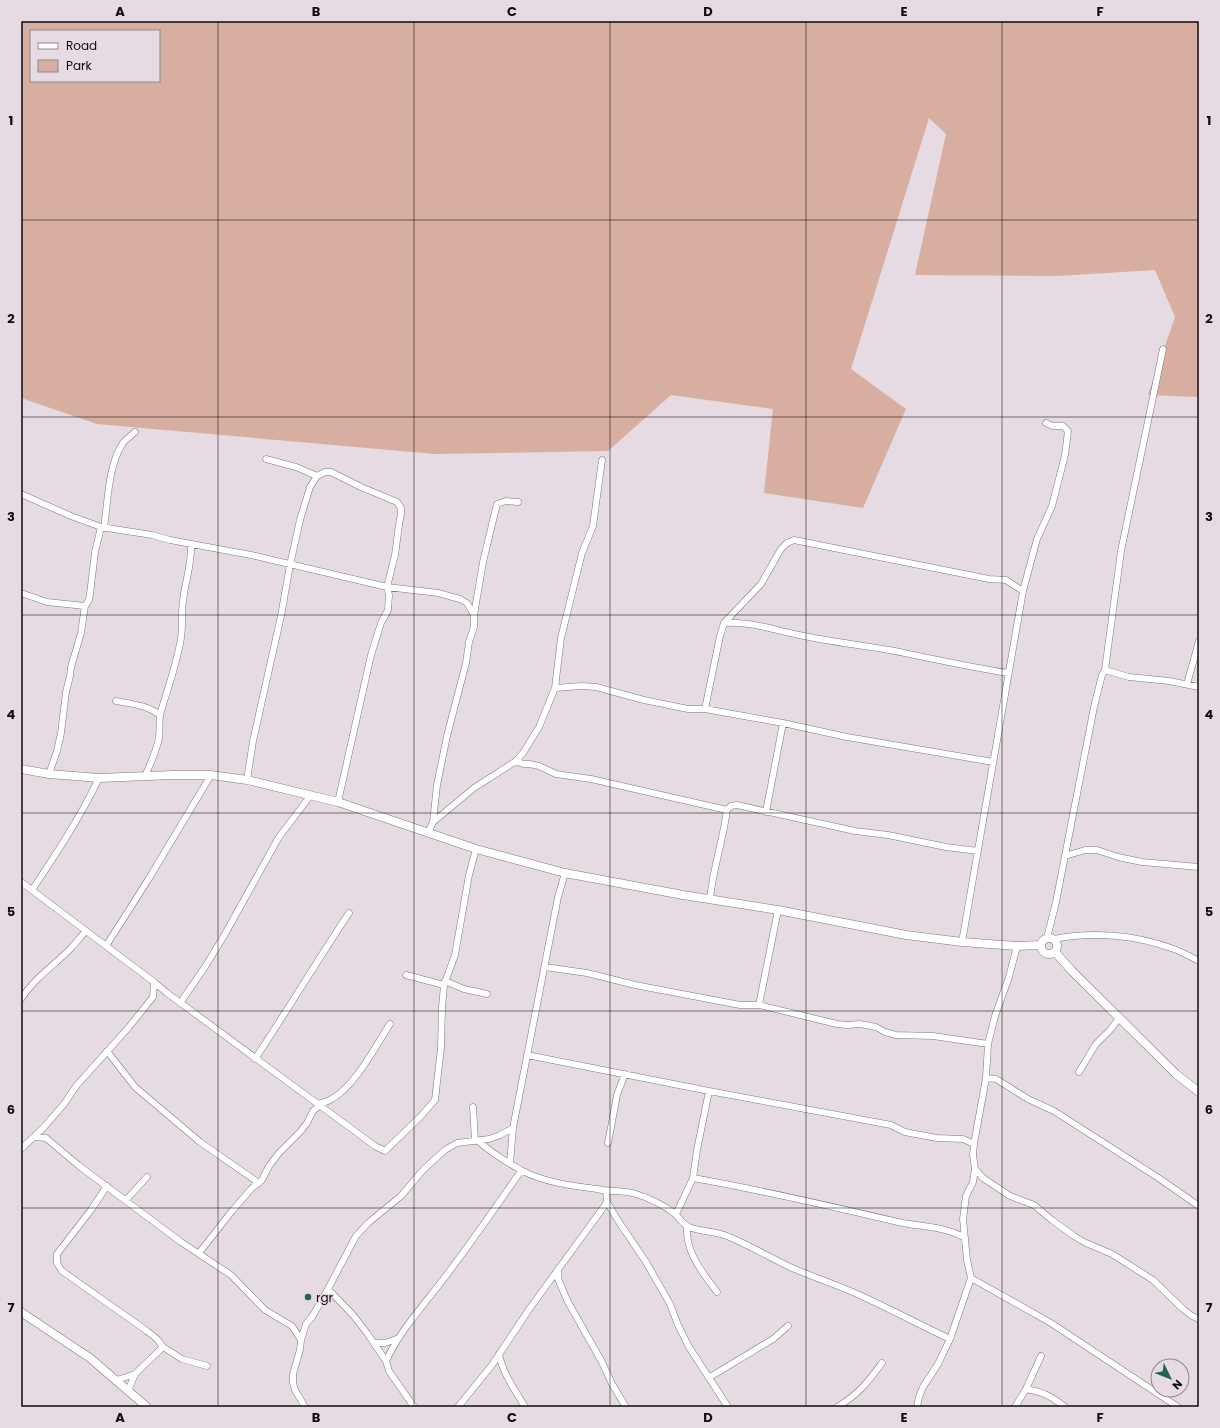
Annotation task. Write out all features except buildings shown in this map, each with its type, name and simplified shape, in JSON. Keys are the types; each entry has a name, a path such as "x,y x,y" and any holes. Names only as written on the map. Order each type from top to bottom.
{"street":[{"path":"1051,939 1056,902 1094,707 1105,670 1121,552 1164,350"},
{"path":"962,942 1023,591 1037,539 1052,506 1065,454 1068,430 1063,426 1053,426 1046,423"},
{"path":"49,774 57,751 71,667 81,633 85,606 89,600 95,552 102,527 112,472 117,454 124,441 135,432"},
{"path":"266,459 317,476"},
{"path":"432,822 474,788 516,762 539,727 555,688 563,631 582,553 593,526 602,460"},
{"path":"247,780 253,741 281,616 290,565 310,487 317,476 324,472 331,472 396,502 400,508 401,514 398,524 395,555 387,587 389,595 388,610 381,622 371,655 338,802"},
{"path":"21,494 71,516 102,527 152,535 387,587 438,593 460,598 467,603 474,615"},
{"path":"428,833 432,822 445,743 466,663 469,642 474,627 474,615 483,562 497,504 506,501 518,502"},
{"path":"705,710 724,623 746,602 761,584 781,549 787,543 794,540 989,579 1006,580 1023,591"},
{"path":"144,776 157,746 160,715 181,638 183,617 182,604 187,576 191,566 191,544"},
{"path":"21,593 47,602 85,606"},
{"path":"724,623 734,622 749,624 798,635 894,651 942,662 1008,673"},
{"path":"1187,684 1199,641"},
{"path":"1105,670 1129,677 1156,679 1199,687"},
{"path":"555,688 582,686 596,687 644,700 783,723 847,737 993,762"},
{"path":"116,701 145,706 160,715"},
{"path":"766,812 783,723"},
{"path":"516,762 538,766 556,774 591,779 727,810"},
{"path":"21,769 49,774 99,778 211,775 247,780 338,802 476,849 565,873 778,910 906,935 962,942 1017,946 1041,945"},
{"path":"106,946 148,880 211,775"},
{"path":"32,890 59,850 86,805 99,778"},
{"path":"180,1003 205,967 225,934 279,837 311,795"},
{"path":"710,899 711,886 727,810 731,806 737,805 855,831 888,835 946,847 978,851"},
{"path":"21,882 255,1059 375,1146 385,1151 431,1106 435,1100 441,1048 442,1007 445,983 455,955 469,875 476,849"},
{"path":"1065,856 1085,850 1097,850 1118,857 1142,862 1199,867"},
{"path":"510,1163 513,1128 558,897 565,873"},
{"path":"759,1005 778,910"},
{"path":"255,1059 288,1009 315,962 349,913"},
{"path":"21,999 24,991 71,948 86,931"},
{"path":"1041,945 1042,941 1051,939 1071,936 1106,935 1144,941 1174,949 1199,961"},
{"path":"1051,939 1057,945 1055,952"},
{"path":"1041,945 1043,951 1046,953 1055,952"},
{"path":"917,1407 923,1387 938,1364 950,1339 971,1278 967,1260 963,1220 964,1207 968,1190 973,1182 975,1169 973,1155 974,1144 986,1078 988,1044 995,1016 1009,977 1017,946"},
{"path":"1055,952 1072,971 1176,1074 1199,1092"},
{"path":"545,967 587,973 635,985 740,1005 759,1005 837,1024 860,1024 872,1026 896,1035 933,1036 988,1044"},
{"path":"406,975 445,983 464,990 486,994"},
{"path":"21,1150 64,1104 77,1085 129,1027 153,997 154,982"},
{"path":"153,997 167,993"},
{"path":"1079,1072 1096,1044 1111,1029 1119,1018"},
{"path":"199,1254 251,1189 265,1176 269,1166 276,1157 304,1128 313,1111 319,1104 329,1100 342,1091 366,1063 390,1024"},
{"path":"107,1051 135,1087 200,1142 259,1183"},
{"path":"527,1055 890,1125 905,1132 915,1134 937,1138 963,1139 974,1144"},
{"path":"608,1143 618,1095 625,1074"},
{"path":"986,1078 996,1079 1028,1099 1054,1111 1157,1177 1199,1206"},
{"path":"676,1214 693,1178 709,1091"},
{"path":"311,1100 313,1111"},
{"path":"473,1107 476,1141 522,1171 567,1185 606,1191 623,1191 636,1194 666,1207 676,1214 687,1226 726,1235 788,1266 824,1282 864,1297 912,1322 950,1339"},
{"path":"45,1126 46,1138"},
{"path":"305,1407 295,1390 293,1383 293,1374 300,1350 301,1340 306,1324 312,1317 328,1289 356,1236 368,1223 401,1196 424,1169 445,1150 457,1144 500,1135 513,1128"},
{"path":"34,1137 46,1138 78,1165 199,1254 231,1275 265,1310 292,1326 301,1340"},
{"path":"975,1169 983,1178 1010,1196 1034,1205 1074,1236 1112,1254 1153,1280 1183,1309 1199,1319"},
{"path":"386,1361 399,1338 448,1274 522,1171"},
{"path":"126,1200 147,1177"},
{"path":"693,1178 791,1197 913,1225 951,1231 965,1238"},
{"path":"107,1186 58,1254 57,1263 62,1272 147,1331 157,1339 162,1347 182,1359 207,1366"},
{"path":"606,1191 607,1202 646,1262 670,1304 689,1347 710,1377 728,1407"},
{"path":"458,1407 500,1354 530,1308 607,1202"},
{"path":"687,1226 686,1236 697,1265 717,1292"},
{"path":"558,1269 558,1279 568,1302 626,1407"},
{"path":"971,1278 1051,1323 1178,1407"},
{"path":"328,1289 353,1315 374,1343 386,1361 389,1371 414,1407"},
{"path":"21,1312 90,1358 147,1407"},
{"path":"292,1326 306,1324"},
{"path":"710,1377 760,1347 788,1326"},
{"path":"374,1343 385,1343 399,1338"},
{"path":"128,1391 135,1374 162,1347"},
{"path":"500,1354 501,1365 514,1391 525,1407"},
{"path":"1015,1407 1026,1389 1041,1356"},
{"path":"837,1407 852,1398 866,1385 882,1363"},
{"path":"492,1365 501,1365"},
{"path":"117,1380 135,1374"},
{"path":"1026,1389 1040,1391 1047,1394 1064,1407"}],"green space":[{"path":"21,21 1199,21 1199,397 1148,395 1175,317 1155,270 1056,276 915,275 946,134 929,118 851,369 906,409 863,508 764,493 773,409 671,395 608,451 435,454 97,424 21,398"}],"place":[{"name":"rgr","path":"308,1297"}]}
